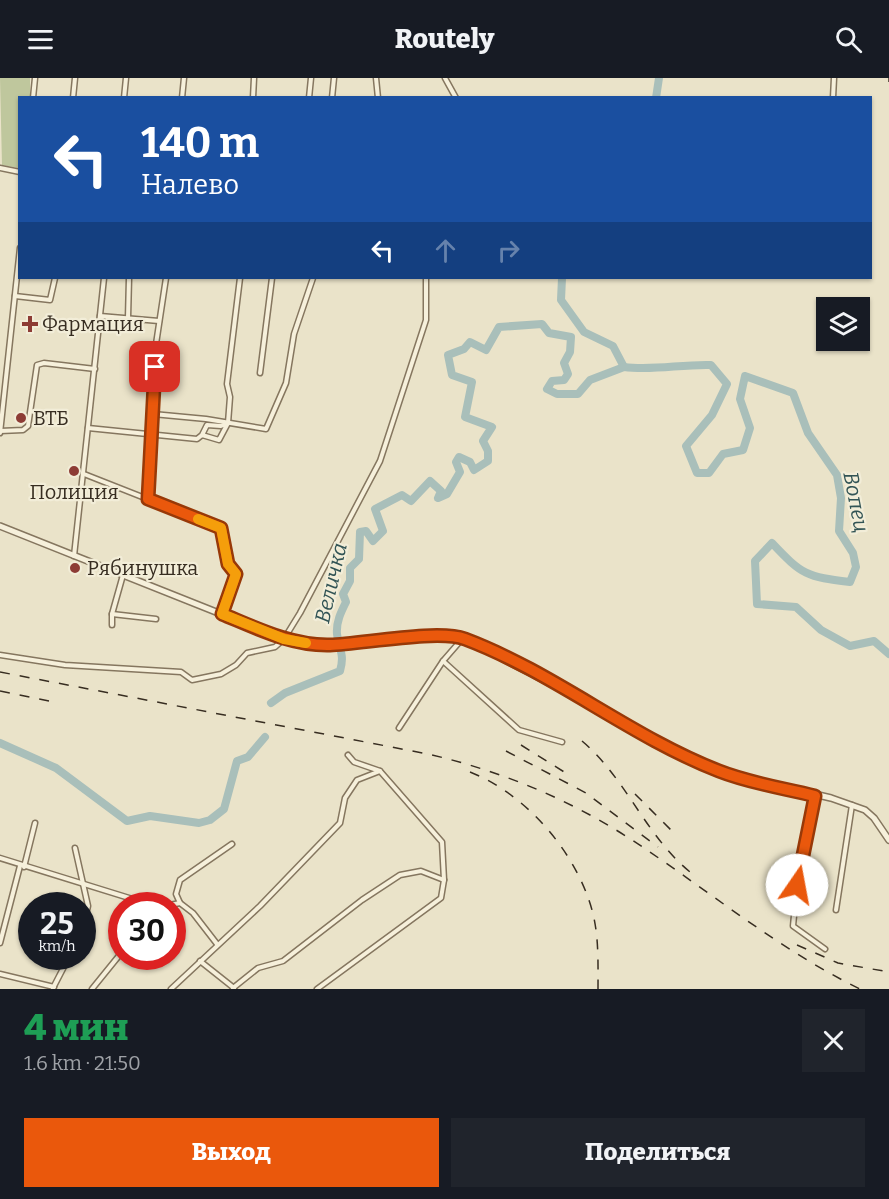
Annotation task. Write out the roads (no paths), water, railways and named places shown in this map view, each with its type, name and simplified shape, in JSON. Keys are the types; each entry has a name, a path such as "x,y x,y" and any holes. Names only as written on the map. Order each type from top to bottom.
{"street":[{"path":"33,96 34,78"},
{"path":"73,96 75,78"},
{"path":"124,96 126,78"},
{"path":"182,96 184,78"},
{"path":"253,96 254,78"},
{"path":"309,96 311,78"},
{"path":"332,96 334,78"},
{"path":"376,78 378,96"},
{"path":"445,78 455,96"},
{"path":"833,96 834,78"},
{"path":"0,168 18,172"},
{"path":"18,267 0,432 23,430 28,426 37,365 44,363 95,369"},
{"path":"15,296 50,300 55,279"},
{"path":"74,556 104,279"},
{"path":"128,318 129,279"},
{"path":"148,499 159,321 162,314 166,279"},
{"path":"202,435 219,440 228,423 230,397 227,384 240,279"},
{"path":"260,373 272,279"},
{"path":"153,414 266,429 286,383 294,334 313,279"},
{"path":"0,656 65,665 181,672 192,680 221,674 236,666 247,653 275,647 284,639 380,461 426,320 426,279"},
{"path":"100,316 159,321"},
{"path":"88,429 197,439 207,425 221,426 228,423"},
{"path":"84,474 221,528 228,564 236,574 222,614"},
{"path":"0,526 284,639 330,645 436,636 463,638 720,772 852,805 874,818 889,840"},
{"path":"112,625 112,614 123,575"},
{"path":"112,614 156,619"},
{"path":"399,728 443,662 463,638"},
{"path":"443,662 519,730 562,742"},
{"path":"317,989 441,898 444,880 441,842 380,771 354,762 348,755"},
{"path":"171,989 260,906 340,823 345,798 357,780 380,771"},
{"path":"815,796 797,885 794,926 825,949"},
{"path":"836,910 852,805"},
{"path":"0,943 35,823"},
{"path":"177,892 180,880 232,844"},
{"path":"75,848 86,892"},
{"path":"0,858 112,892"},
{"path":"200,961 234,988 258,968 283,961 362,900 400,875 421,871 444,880"},
{"path":"186,907 194,913 217,944"},
{"path":"92,989 108,969"},
{"path":"0,974 54,988 63,970"}],"waterway":[{"name":"Вопец","path":"656,96 659,78"},
{"name":"Вопец","path":"562,279 561,300 584,332 613,346 624,367 711,365 727,384 712,415 686,446 697,473 709,473 723,454 743,450 750,428 740,399 745,376 793,393 808,433 837,475 841,498 839,531 853,553 856,567 850,582 814,576 791,562 772,543 755,561 757,604 796,607 821,630 850,646 874,641 889,654"},
{"name":"Величка","path":"271,703 285,693 340,671 342,656 337,630 339,617 346,602 343,594 350,581 350,568 359,559 360,532 366,531 373,541 383,531 375,509 402,495 411,501 430,481 441,491 438,498 447,494 460,472 456,462 459,457 470,462 474,470 488,461 488,451 483,441 492,427 465,417 472,382 452,375 448,355 464,349 470,342 486,350 499,327 542,324 549,333 571,337 570,352 564,363 568,374 564,380 552,381 547,389 557,394 578,394 590,380 624,367"},
{"name":"Величка","path":"0,743 56,768 127,821 150,816 199,823 210,820 224,809 237,761 248,757 265,737"}],"railway":[{"path":"0,672 428,754 508,778 559,799 608,825 800,956 860,989"},
{"path":"0,691 54,702"},
{"path":"582,741 611,772 660,841 690,872"},
{"path":"521,745 569,775"},
{"path":"506,751 586,793 658,847"},
{"path":"470,772 491,782 529,810 546,828 574,867 592,910 596,929 598,989"},
{"path":"635,794 674,833"},
{"path":"797,945 838,963 889,972"}],"place":[{"name":"Фармация","path":"30,324"},
{"name":"ВТБ","path":"21,418"},
{"name":"Полиция","path":"74,471"},
{"name":"Рябинушка","path":"75,568"}]}
